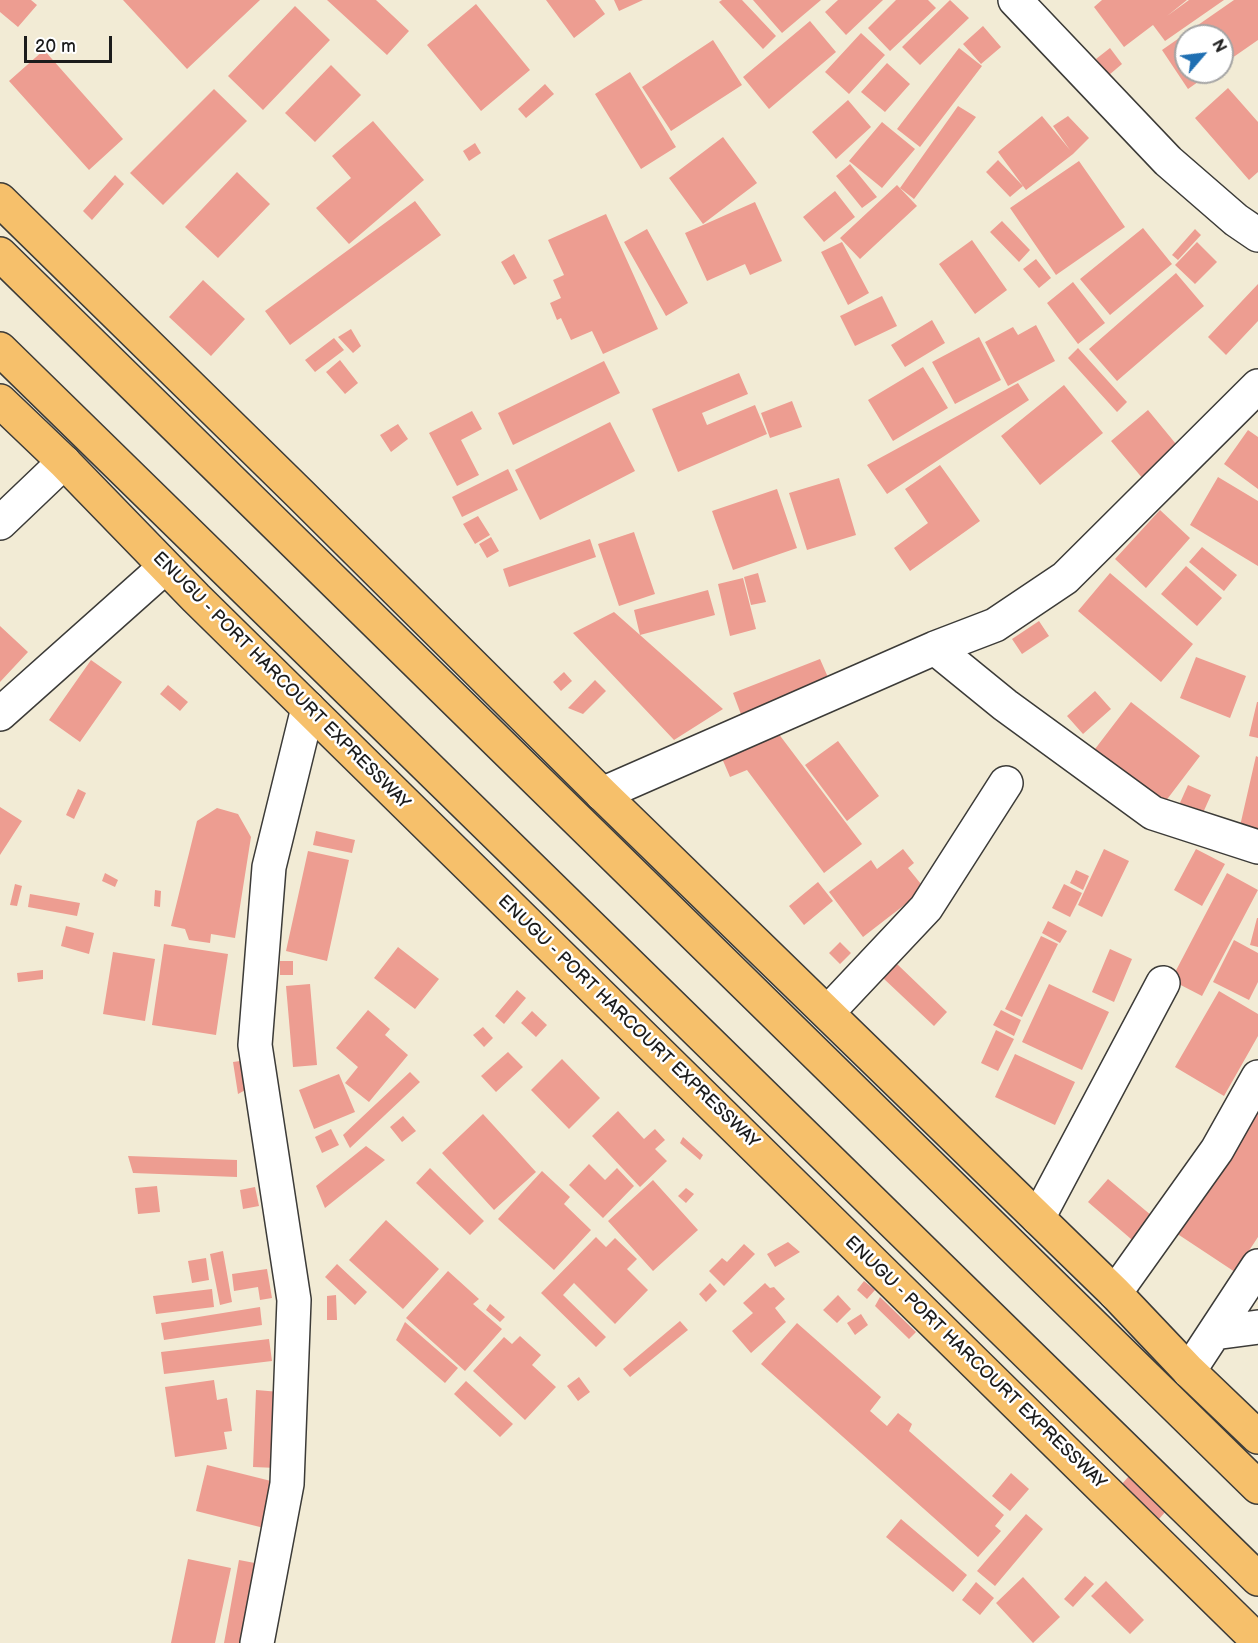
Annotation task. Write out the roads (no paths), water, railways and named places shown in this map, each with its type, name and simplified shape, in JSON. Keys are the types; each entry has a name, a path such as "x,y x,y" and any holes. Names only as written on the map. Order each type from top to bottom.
{"main road":[{"path":"0,200 602,794 1115,1293 1188,1371 1258,1437"},
{"path":"0,254 1258,1487"},
{"path":"0,349 1258,1579"},
{"name":"ENUGU - PORT HARCOURT EXPRESSWAY","path":"0,401 308,708 1258,1641"}],"street":[{"path":"1015,0 1168,161 1236,220 1258,235"},
{"path":"602,794 935,648 995,625 1065,578 1258,386"},
{"path":"0,523 63,462"},
{"path":"0,714 165,567"},
{"path":"935,648 1005,705 1153,813 1258,847"},
{"path":"257,1643 287,1484 294,1300 255,1045 268,867 308,708"},
{"path":"828,1012 926,908 1006,783"},
{"path":"1038,1218 1163,983"},
{"path":"1115,1293 1217,1150 1258,1077"},
{"path":"1188,1371 1258,1266"},
{"path":"1214,1333 1258,1327"}]}
